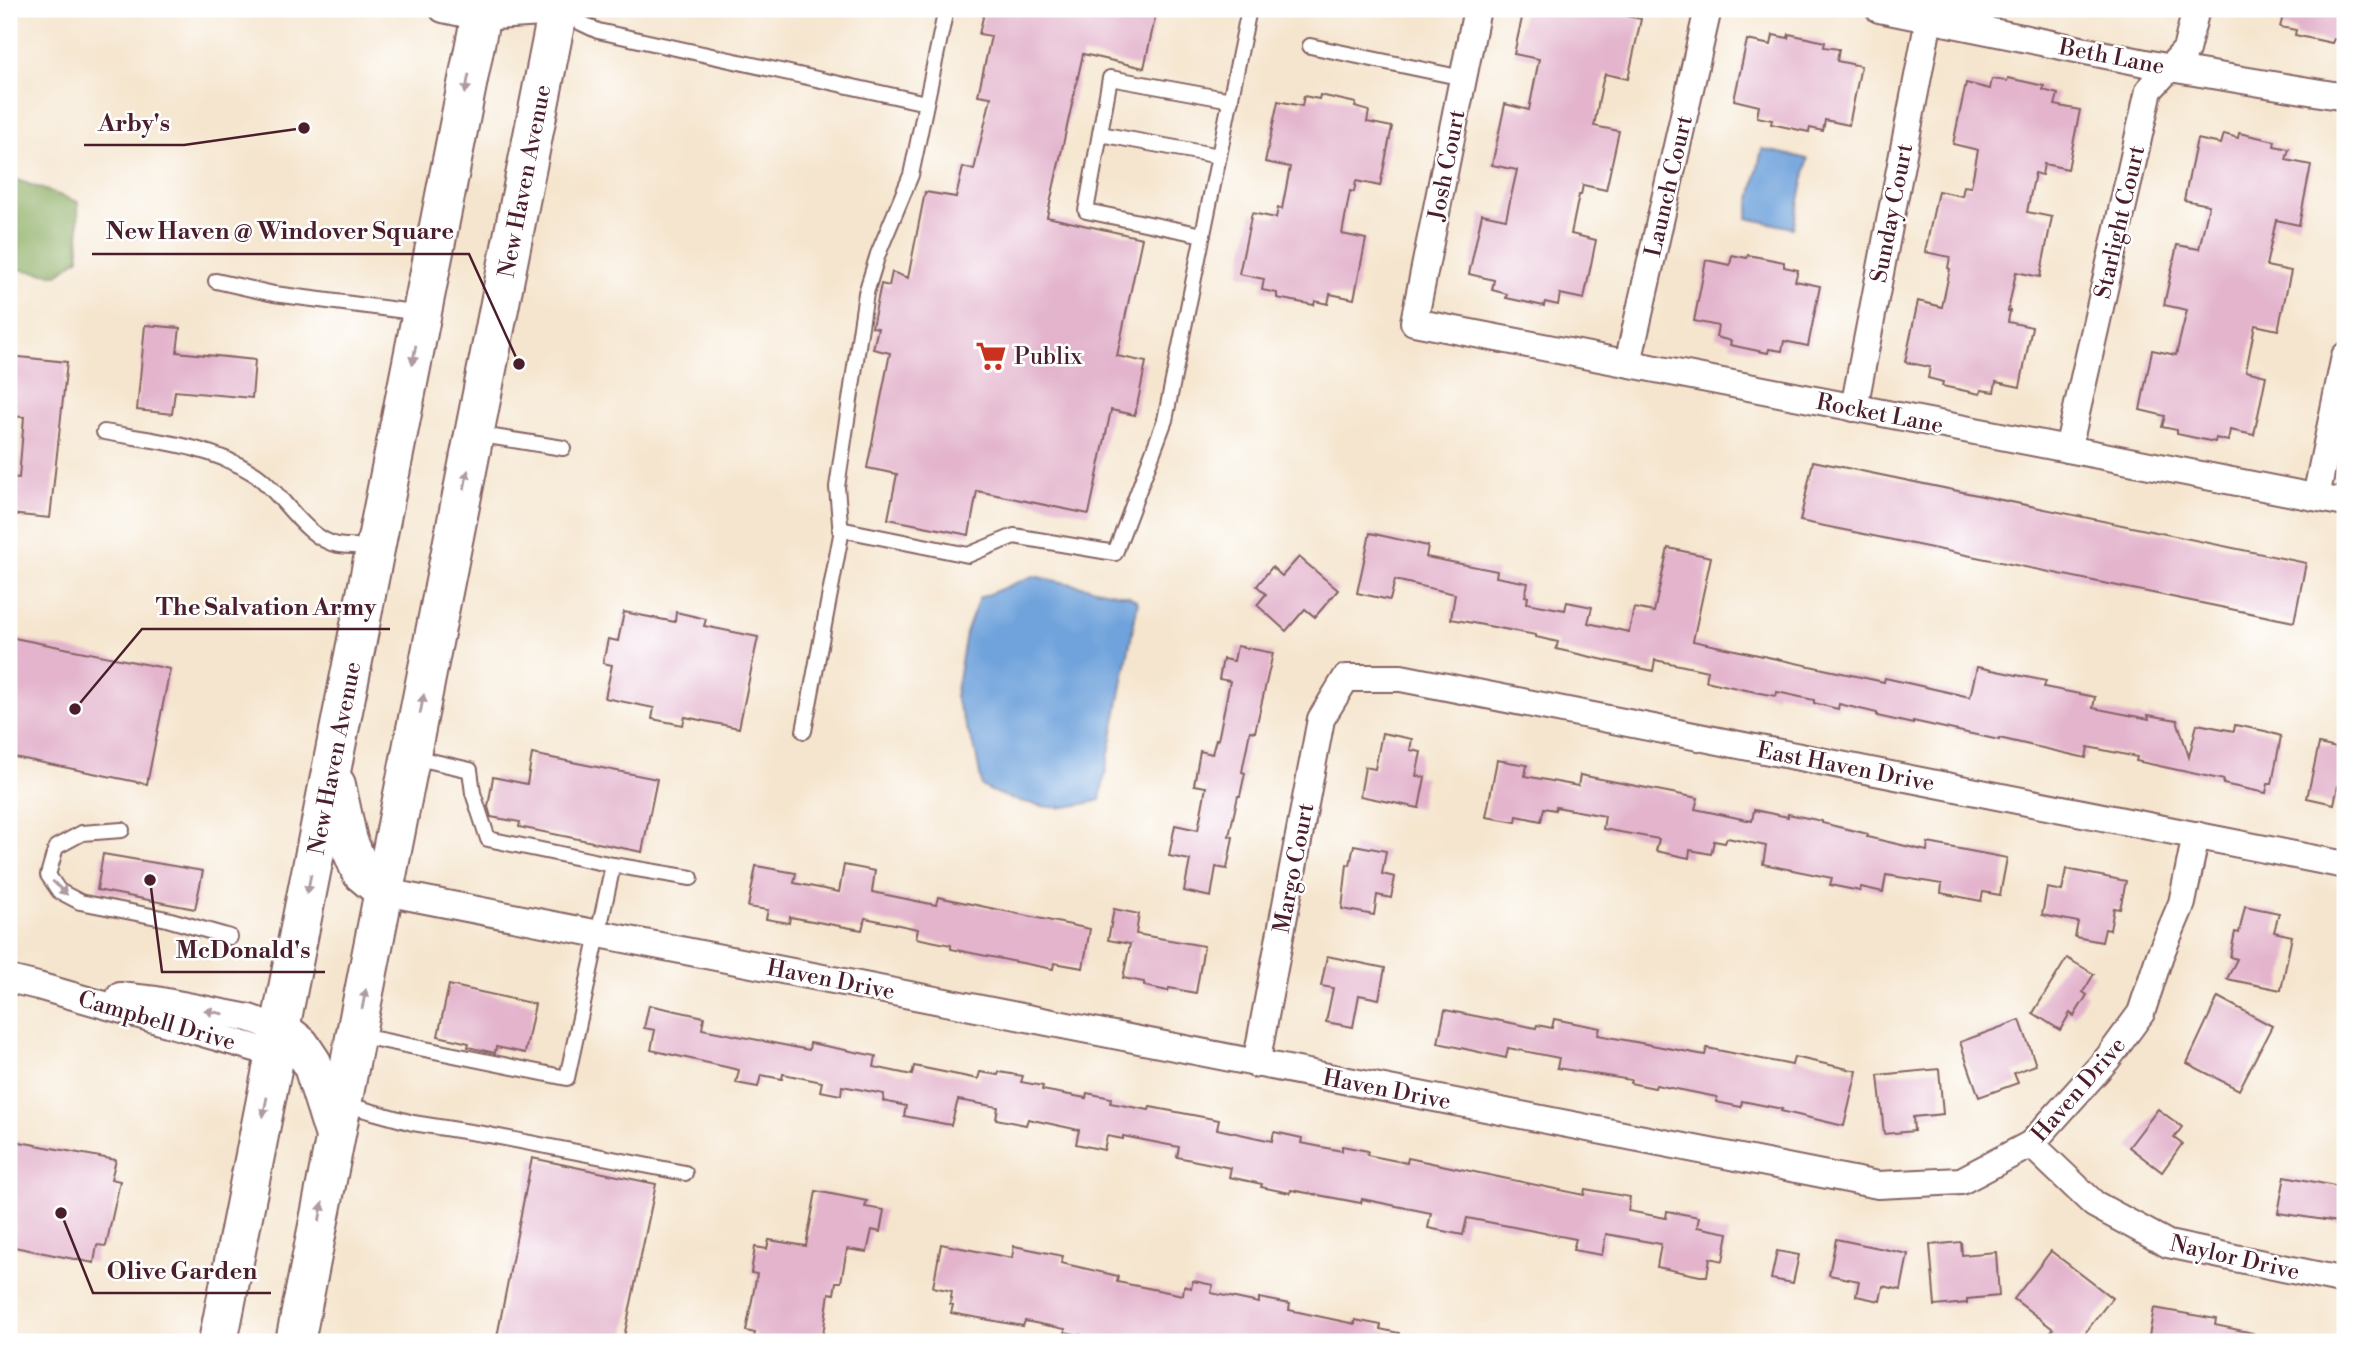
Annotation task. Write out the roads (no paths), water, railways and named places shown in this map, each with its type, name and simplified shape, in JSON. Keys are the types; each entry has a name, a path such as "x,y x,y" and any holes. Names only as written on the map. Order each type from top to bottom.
{"main road":[{"name":"New Haven Avenue","path":"295,1342 556,10"},
{"name":"New Haven Avenue","path":"218,1342 481,13"},
{"path":"332,769 348,841 360,872 385,892"},
{"path":"278,1041 300,1045 312,1063 340,1121"}],"street":[{"path":"443,9 481,13 556,10"},
{"name":"Josh Court","path":"1414,322 1477,9"},
{"name":"Launch Court","path":"1629,363 1708,9"},
{"name":"Beth Lane","path":"1879,9 2170,68 2345,97"},
{"name":"Starlight Court","path":"2068,449 2149,90 2186,50 2196,9"},
{"name":"Sunday Court","path":"1854,408 1929,19"},
{"name":"Rocket Lane","path":"1414,322 2345,503"},
{"path":"2316,498 2345,356"},
{"name":"East Haven Drive","path":"1346,678 1401,678 2345,865"},
{"name":"Margo Court","path":"1256,1064 1321,719 1346,678"},
{"name":"Haven Drive","path":"385,892 1878,1185 1961,1181 2031,1144 2108,1058 2141,1013 2160,955 2182,903 2196,835"},
{"name":"Campbell Drive","path":"9,979 156,1000 249,1018 278,1041"},
{"name":"Naylor Drive","path":"2031,1144 2094,1204 2168,1244 2345,1281"}],"lane":[{"path":"804,730 841,535 837,487 866,293 878,254 911,175 946,9"},
{"path":"840,529 968,555 1014,536 1115,553 1165,420 1249,9"},
{"path":"556,10 598,31 926,103"},
{"path":"1310,46 1463,78"},
{"path":"1203,235 1086,211 1110,78 1231,100"},
{"path":"1100,134 1219,156"},
{"path":"216,281 274,294 422,313"},
{"path":"104,432 197,448 233,462 255,474 313,532 336,545 376,546"},
{"path":"475,434 562,448"},
{"path":"411,757 470,771 488,839 691,878"},
{"path":"122,830 82,833 56,847 48,875 60,891 80,902 167,919 230,937"},
{"path":"356,1035 567,1078 613,865"},
{"path":"340,1121 413,1123 685,1173"}],"water":[{"path":"1762,149 1808,159 1793,228 1747,218"},
{"path":"1033,576 1129,596 1138,602 1100,800 1075,806 1047,807 1013,799 982,786 976,753 955,697 966,633 979,598"}],"place":[{"name":"Arby's","path":"304,128"},
{"name":"Publix","path":"991,356"},
{"name":"New Haven @ Windover Square","path":"519,364"},
{"name":"The Salvation Army","path":"75,709"},
{"name":"McDonald's","path":"150,880"},
{"name":"Olive Garden","path":"61,1213"}]}
